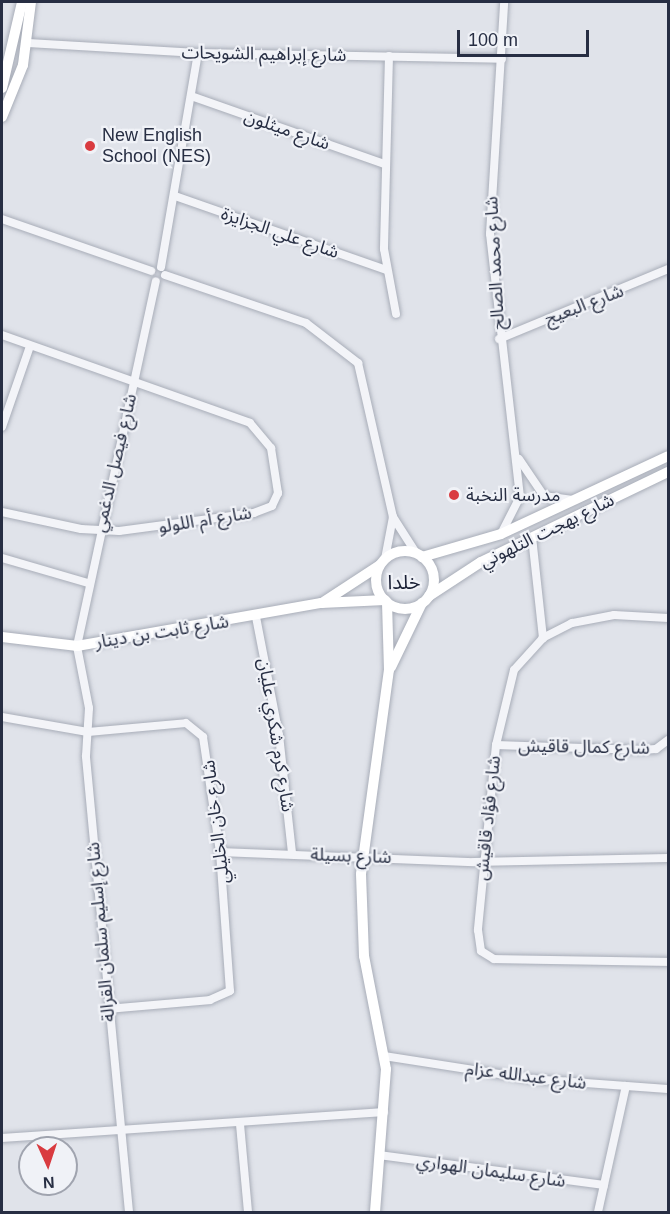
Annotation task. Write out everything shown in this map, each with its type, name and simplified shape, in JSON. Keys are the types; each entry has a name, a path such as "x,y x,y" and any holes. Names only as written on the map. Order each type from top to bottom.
{"street":[{"path":"2,88 22,42 22,2"},
{"path":"2,117 31,2"},
{"name":"شارع محمد الصالح","path":"501,534 519,506 516,452 499,339 490,197 502,59 504,2"},
{"name":"شارع إبراهيم الشويحات","path":"22,42 198,53 502,59"},
{"path":"198,53 161,267 165,275 306,323 349,352 365,376 393,517 434,579 389,670"},
{"path":"389,56 384,164 386,270 396,314"},
{"name":"شارع ميثلون","path":"191,96 384,164"},
{"name":"شارع علي الجزايزة","path":"175,196 386,270"},
{"path":"2,219 151,271 161,267"},
{"name":"شارع البعيج","path":"499,339 669,269"},
{"path":"151,271 156,280 165,275"},
{"name":"شارع فيصل الدغمي","path":"77,646 99,532 156,280"},
{"name":"شارع أم اللولو","path":"2,335 250,423 271,448 278,493 272,506 254,513 99,532 2,512"},
{"path":"2,427 30,346"},
{"name":"شارع محمد الصالح","path":"516,452 544,496 576,501"},
{"name":"شارع بهجت التلهوني","path":"419,555 501,534 669,456"},
{"name":"شارع بهجت التلهوني","path":"426,599 532,537 669,472"},
{"path":"375,1212 384,1112 384,1056 363,947 362,856 389,670 386,601 377,584 393,517"},
{"path":"532,537 543,638"},
{"path":"382,562 399,552 419,555"},
{"path":"2,558 88,583"},
{"name":"شارع ثابت بن دينار","path":"321,603 382,562"},
{"path":"386,601 405,608 426,599"},
{"name":"شارع ثابت بن دينار","path":"2,637 77,646 256,617 321,603 386,601"},
{"name":"شارع فؤاد قاقيش","path":"669,618 601,616 543,638 514,670 496,745 481,862 478,945 489,957 669,962"},
{"name":"شارع كرم شكري عليان","path":"256,617 279,735 292,853"},
{"name":"شارع إسليم سلمان القرالة","path":"77,646 89,708 87,732 108,1009 129,1212"},
{"name":"شارع خان الخليلي","path":"2,717 87,732 194,726 206,747 220,852 230,991 210,1000 108,1009"},
{"name":"شارع كمال قاقيش","path":"496,745 642,750 656,749 669,740"},
{"name":"شارع بسيلة","path":"220,852 481,862 669,858"},
{"name":"شارع عبدالله عزام","path":"384,1056 505,1076 669,1089"},
{"path":"598,1212 626,1086"},
{"path":"2,1138 240,1124 384,1112"},
{"path":"240,1124 248,1212"},
{"name":"شارع سليمان الهواري","path":"379,1155 604,1185"}],"place":[{"name":"New English School (NES)","path":"90,146"},
{"name":"مدرسة النخبة","path":"454,495"}],"district":[{"name":"خلدا","path":"404,582"}]}
